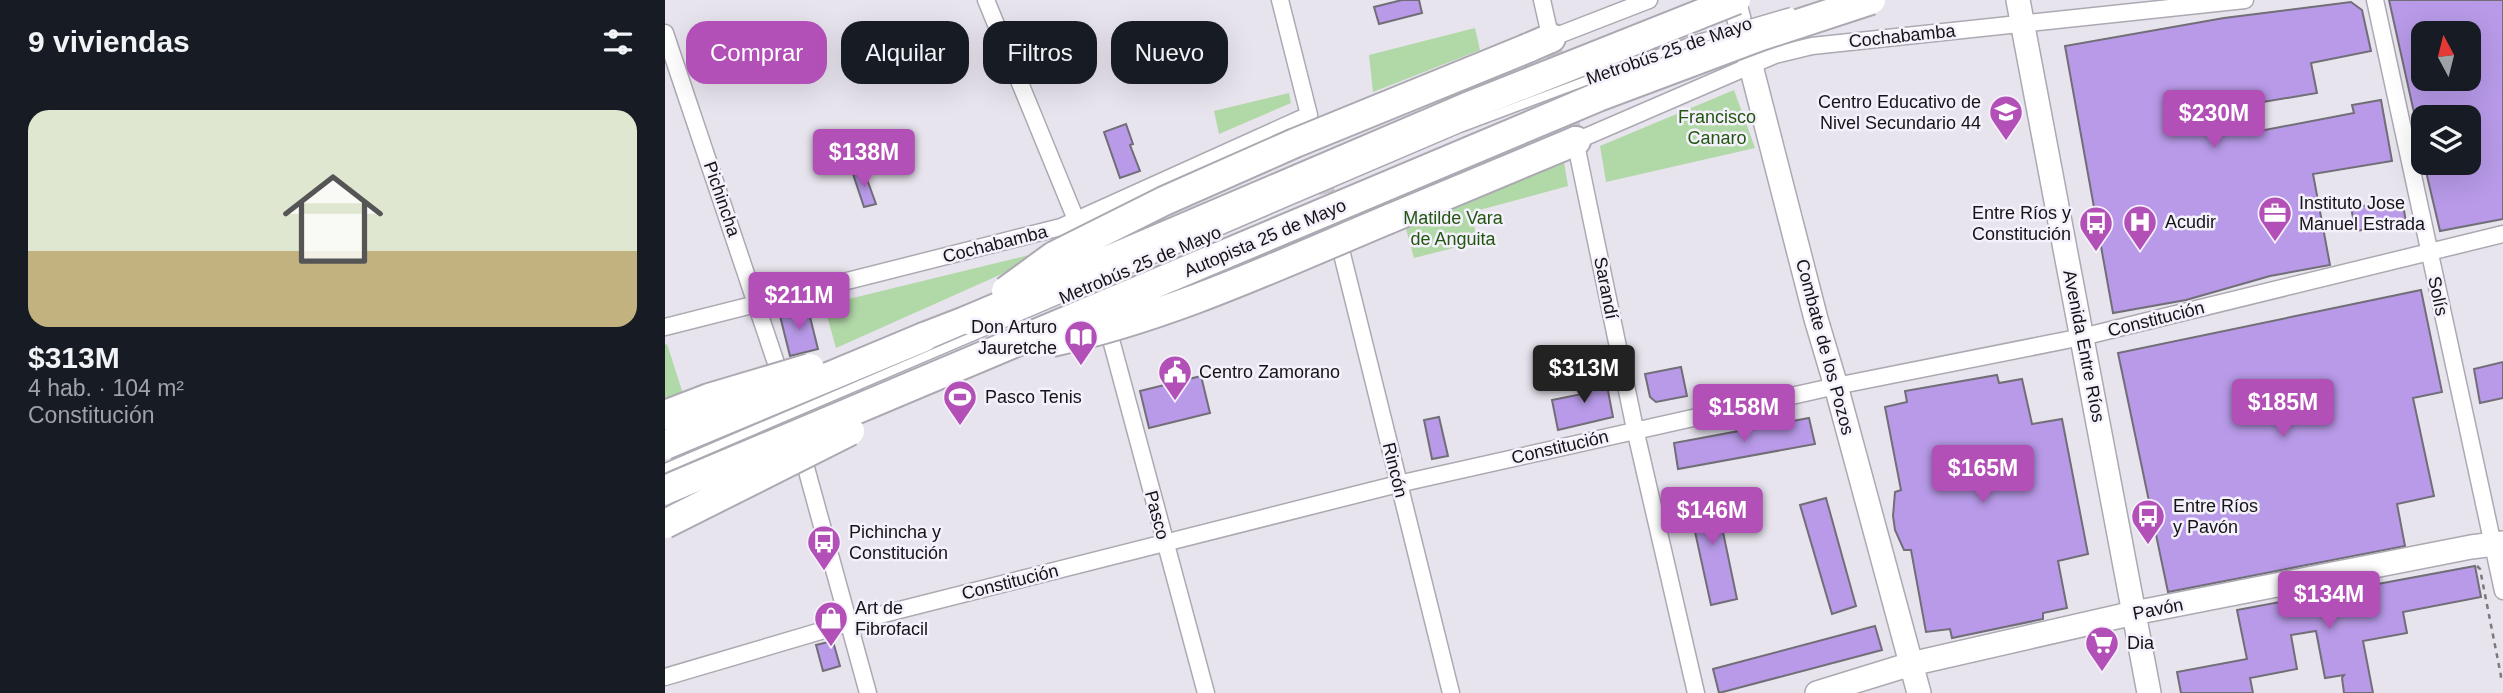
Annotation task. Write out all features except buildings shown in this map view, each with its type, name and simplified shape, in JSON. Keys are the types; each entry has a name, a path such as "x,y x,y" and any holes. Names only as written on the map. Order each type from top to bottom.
{"highway":[{"path":"665,445 1616,46 1735,0"},
{"name":"Autopista 25 de Mayo","path":"665,490 1598,97 1761,36 1871,0"},
{"path":"968,320 1054,256 1164,201 1295,143 1544,44"},
{"path":"985,357 1117,327 1233,284 1389,219 1574,135"},
{"path":"665,415 768,380 924,337"},
{"path":"665,524 860,426 942,375"}],"street":[{"path":"986,0 1079,226"},
{"name":"Cochabamba","path":"665,327 1062,227 1079,226 1308,115 1280,0"},
{"path":"1542,0 1544,44 1649,0"},
{"name":"Combate de los Pozos","path":"1735,0 1816,319 1919,693"},
{"name":"Cochabamba","path":"1574,135 1775,55 1812,46 2020,11 2245,0"},
{"name":"Solís","path":"2375,0 2429,253 2498,543 2503,591"},
{"name":"Avenida Entre Ríos","path":"2020,11 2149,693"},
{"name":"Pichincha","path":"665,33 777,366"},
{"name":"Sarandí","path":"1574,135 1635,429 1696,693"},
{"name":"Constitución","path":"665,677 848,623 1398,484 1635,429 2081,337 2503,234"},
{"name":"Rincón","path":"1340,246 1451,693"},
{"name":"Pasco","path":"1109,336 1206,693"},
{"path":"805,464 867,693"},
{"name":"Pavón","path":"1817,693 1911,664 2134,613 2498,543"}],"lane":[{"path":"1828,3 1841,0"},
{"name":"Metrobús 25 de Mayo","path":"665,467 1460,128 1698,39 1801,10"},
{"name":"Metrobús 25 de Mayo","path":"1460,128 1547,85 1616,46"}],"path":[{"path":"2473,560 2480,569 2500,681"}],"green space":[{"path":"1475,28 1480,50 1373,92 1369,55"},
{"name":"Francisco Canaro","path":"1734,90 1755,148 1606,182 1600,146"},
{"path":"1289,93 1291,103 1219,134 1214,111"},
{"name":"Matilde Vara de Anguita","path":"1564,162 1568,186 1472,212 1477,242 1414,258 1406,229"},
{"path":"1062,247 836,348 824,305"},
{"path":"667,344 685,400 665,407 665,345"}],"tunnel":[{"path":"1553,46 1573,129"},
{"path":"1313,131 1339,245"}],"place":[{"name":"Centro Educativo de Nivel Secundario 44","path":"2006,142"},
{"name":"Instituto Jose Manuel Estrada","path":"2275,243"},
{"name":"Acudir","path":"2140,252"},
{"name":"Entre Ríos y Constitución","path":"2096,253"},
{"name":"Don Arturo Jauretche","path":"1081,367"},
{"name":"Centro Zamorano","path":"1175,402"},
{"name":"Pasco Tenis","path":"960,427"},
{"name":"Entre Ríos y Pavón","path":"2148,546"},
{"name":"Pichincha y Constitución","path":"824,572"},
{"name":"Art de Fibrofacil","path":"831,648"},
{"name":"Dia","path":"2102,673"}]}
